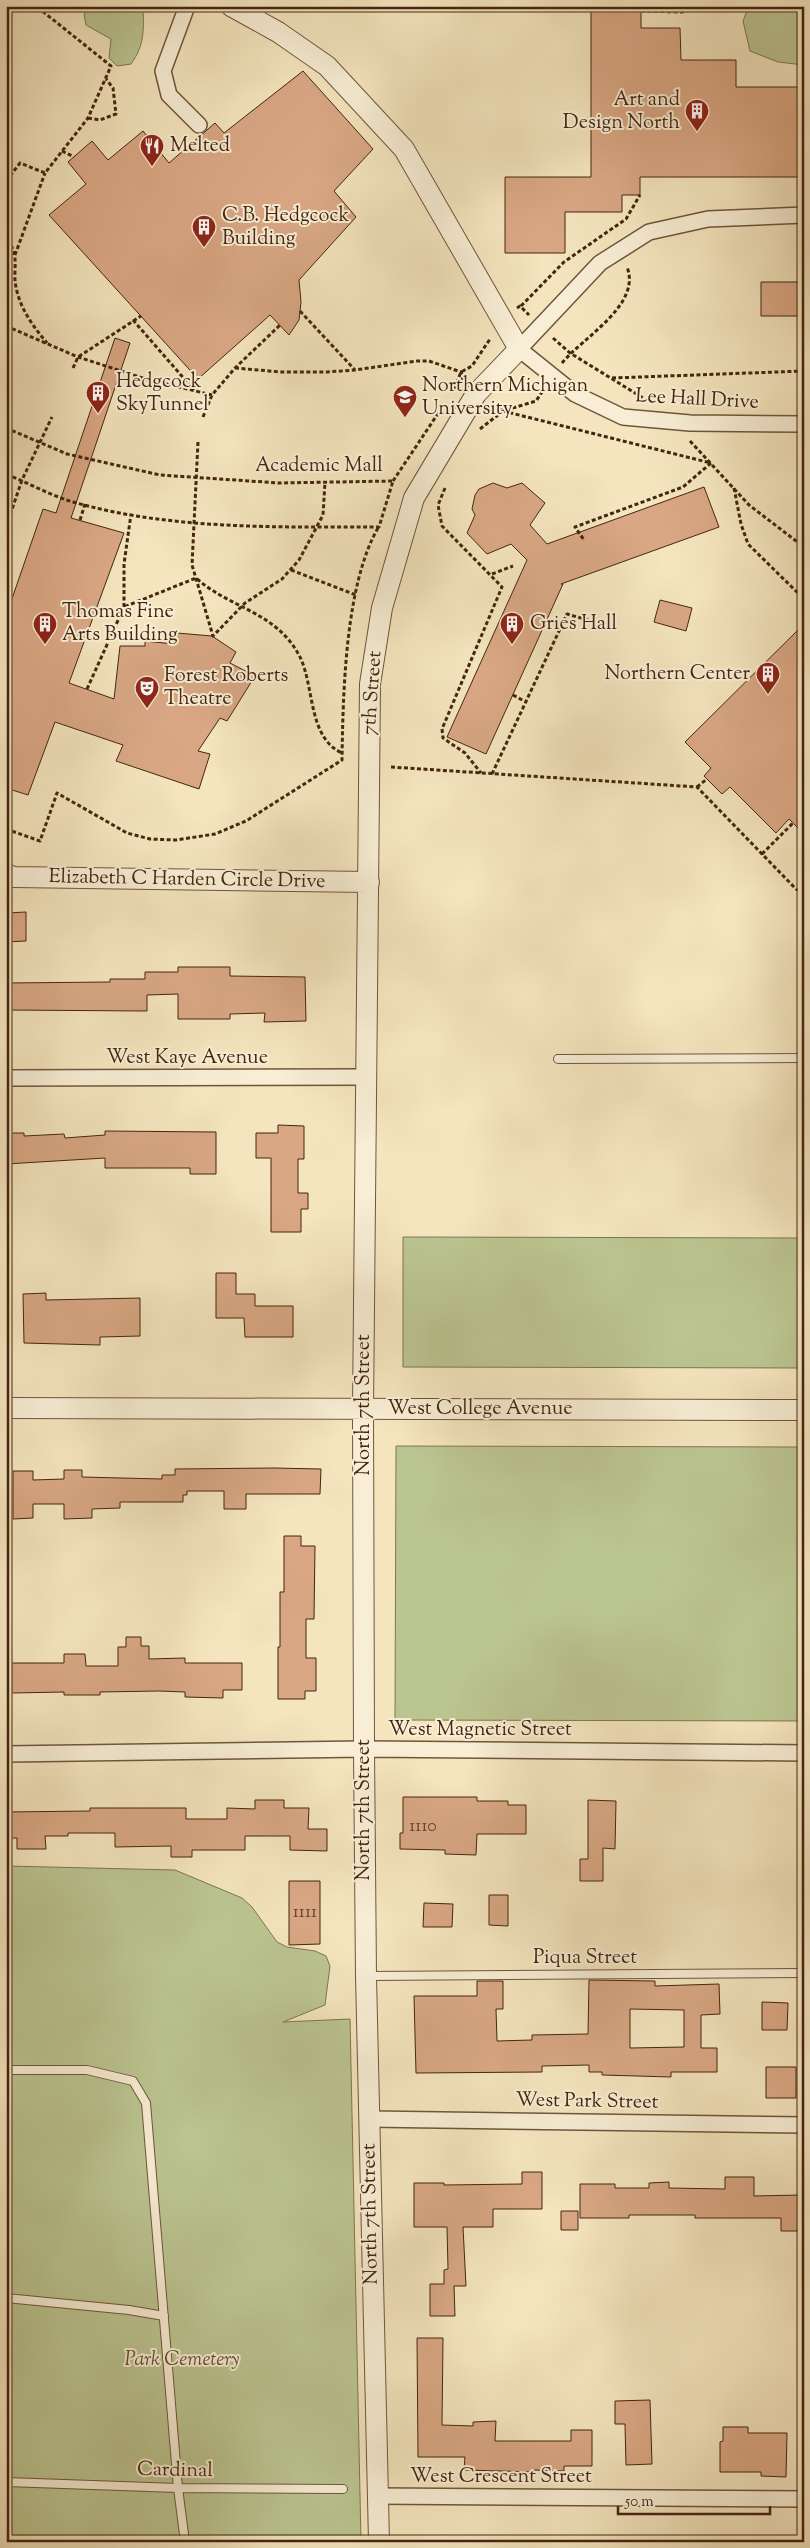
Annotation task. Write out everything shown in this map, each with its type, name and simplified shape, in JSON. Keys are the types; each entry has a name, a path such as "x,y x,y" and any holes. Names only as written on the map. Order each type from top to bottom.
{"street":[{"path":"187,6 163,71 169,95 199,125"},
{"path":"231,6 278,32 327,66 404,149 519,349 600,263 649,232 708,219 804,215"},
{"name":"Lee Hall Drive","path":"519,349 575,394 623,417 669,421 804,424"},
{"name":"7th Street","path":"368,1077 370,684 382,608 414,498 476,394 519,349"},
{"name":"Elizabeth C Harden Circle Drive","path":"6,874 23,877 369,882"},
{"name":"West Kaye Avenue","path":"6,1078 368,1077"},
{"name":"North 7th Street","path":"368,1077 363,1409 364,1749 366,1976 379,2542"},
{"name":"West College Avenue","path":"6,1408 804,1410"},
{"name":"West Magnetic Street","path":"6,1754 364,1749 804,1753"},
{"name":"West Park Street","path":"369,2119 804,2124"},
{"name":"West Crescent Street","path":"378,2496 804,2499"}],"lane":[{"path":"558,1059 804,1058"},
{"name":"Piqua Street","path":"366,1976 804,1973"},
{"path":"6,2070 87,2070 133,2081 146,2103 178,2488 185,2542"},
{"path":"6,2298 129,2310 164,2316"},
{"name":"Cardinal","path":"6,2482 178,2488 343,2489"}],"path":[{"path":"36,6 111,66 88,118 45,173 15,255 15,280 19,300 32,325 49,345"},
{"path":"641,11 682,12 707,6"},
{"path":"88,118 100,120 116,114 113,88 106,79"},
{"path":"62,151 74,157"},
{"path":"6,181 20,163 45,173"},
{"path":"520,306 564,262 626,219 640,196"},
{"path":"6,241 10,244 15,255"},
{"path":"477,435 482,427 503,411 536,402 552,376 570,353 616,314 629,285 629,273 622,249"},
{"path":"300,311 356,370"},
{"path":"73,368 78,357 141,316"},
{"path":"133,320 194,391"},
{"path":"6,326 78,357 212,395"},
{"path":"203,417 212,395 235,368 280,326"},
{"path":"570,353 657,406 749,505 804,547"},
{"path":"235,368 281,372 356,370 417,361 430,361 461,372 464,383 476,394 503,411 711,463"},
{"path":"611,378 804,371"},
{"path":"6,526 22,480 52,417"},
{"name":"Academic Mall","path":"6,428 67,454 160,475 279,483 393,481 379,527"},
{"path":"198,442 192,565 212,636 243,605 282,579 299,560 324,515 325,482"},
{"path":"584,540 575,526 683,487 711,463"},
{"path":"6,474 71,501 131,514 193,522 318,527 379,527"},
{"path":"447,485 438,505 442,526 492,574 502,587 442,729 443,738 466,753 481,773"},
{"path":"734,488 741,524 748,544 804,599"},
{"path":"80,520 85,504"},
{"path":"88,689 124,607 124,564 131,514"},
{"path":"6,829 40,840 57,793 110,824 139,837 176,840 215,834 246,821 291,790 342,760 342,702 356,595 370,542 379,527"},
{"path":"492,574 513,566"},
{"path":"291,570 356,595"},
{"path":"124,607 196,578"},
{"path":"196,578 206,587 243,605 264,618 291,641 305,671 322,736 330,747 342,753"},
{"path":"492,774 567,614 598,623"},
{"path":"512,695 526,702"},
{"path":"391,767 697,788 796,889 804,893"},
{"path":"697,788 707,779"},
{"path":"762,854 793,823"}],"green space":[{"path":"111,6 142,6 141,44 131,64 117,66 109,58 111,39 86,25 84,14 89,10 102,12 109,10"},
{"path":"749,6 804,6 804,65 778,62 750,51 743,21"},
{"path":"403,1237 804,1238 804,1368 403,1367"},
{"path":"396,1446 804,1447 804,1721 395,1720"},
{"name":"Park Cemetery","path":"6,1866 175,1870 242,1898 252,1907 277,1942 287,1947 315,1951 326,1956 330,1966 325,2005 283,2022 350,2019 361,2542 6,2542"}],"building":[{"name":"Art and Design North","path":"591,6 641,6 641,28 680,28 681,60 736,60 736,87 804,87 804,177 640,177 640,195 622,195 622,212 565,212 565,253 505,253 505,177 591,177"},
{"name":"C.B. Hedgcock Building","path":"303,71 373,149 334,191 356,217 299,280 301,302 299,320 289,335 270,315 198,379 49,215 86,184 68,162 92,141 108,160 143,131 169,163 215,123 224,133"},
{"path":"761,282 804,282 804,316 761,316"},
{"path":"115,338 130,343 71,518 124,533 69,683 114,699 120,646 145,646 145,641 174,644 177,633 212,636 236,652 230,663 255,676 227,721 220,718 198,751 210,754 199,789 116,761 123,745 55,722 28,795 6,788 6,616 43,509 56,513"},
{"name":"Gries Hall","path":"493,483 507,488 522,483 545,503 530,525 547,544 704,487 719,527 561,584 563,584 486,754 447,737 527,560 511,544 487,554 467,533 475,515 472,509 475,495 479,489"},
{"path":"660,600 692,608 686,631 654,622"},
{"name":"Northern Center","path":"804,624 804,834 789,819 776,833 730,787 722,794 704,776 711,768 685,742"},
{"path":"26,912 26,941 6,942 6,913"},
{"path":"178,967 230,967 230,976 305,977 306,1021 264,1022 265,1013 230,1014 230,1019 178,1019 178,994 147,995 147,1011 6,1010 6,983 110,982 110,979 145,979 145,972 178,972"},
{"path":"278,1125 304,1126 304,1159 298,1159 298,1193 308,1193 308,1209 301,1209 301,1232 271,1232 271,1158 256,1158 256,1133 278,1133"},
{"path":"105,1131 216,1132 216,1174 190,1174 190,1168 105,1168 105,1158 6,1164 6,1133 24,1133 24,1136 64,1134 65,1138 105,1135"},
{"path":"216,1273 236,1273 236,1294 255,1294 255,1306 293,1306 293,1337 245,1337 244,1318 216,1318"},
{"path":"46,1293 46,1300 140,1298 140,1336 100,1337 100,1345 24,1343 23,1294"},
{"path":"175,1469 321,1469 320,1494 246,1494 246,1509 224,1509 224,1491 187,1491 187,1495 183,1495 183,1502 120,1502 120,1508 92,1509 92,1518 64,1519 64,1504 33,1504 33,1518 13,1519 13,1471 33,1471 33,1480 64,1479 64,1470 82,1470 82,1477 162,1479 162,1475 175,1475"},
{"path":"284,1536 301,1536 301,1546 315,1546 314,1619 306,1619 306,1658 316,1658 316,1691 305,1691 305,1699 278,1699 280,1592 284,1592"},
{"path":"126,1637 141,1637 141,1646 149,1646 149,1659 185,1658 185,1663 242,1663 242,1690 223,1690 223,1698 185,1697 185,1692 159,1691 100,1692 100,1695 64,1695 64,1692 12,1693 12,1663 64,1663 64,1654 85,1654 86,1666 118,1666 118,1647 126,1647"},
{"path":"403,1797 477,1797 477,1801 508,1801 508,1805 526,1805 526,1834 477,1834 476,1855 445,1854 445,1850 400,1849 400,1833 403,1833"},
{"path":"255,1800 284,1800 284,1808 309,1808 308,1829 327,1829 327,1851 290,1850 290,1836 245,1836 245,1850 192,1850 192,1857 171,1857 171,1846 115,1847 115,1833 68,1833 68,1836 45,1836 46,1849 17,1849 17,1838 6,1838 6,1812 90,1811 90,1808 186,1808 186,1819 227,1819 227,1808 255,1809"},
{"path":"588,1800 616,1801 615,1849 603,1848 603,1881 580,1881 580,1859 588,1859"},
{"path":"289,1881 320,1881 320,1944 289,1945"},
{"path":"489,1895 508,1895 508,1926 489,1925"},
{"path":"424,1903 453,1904 452,1927 423,1927"},
{"path":"589,1980 655,1981 655,1986 719,1984 720,2014 701,2015 701,2048 717,2048 717,2072 671,2072 671,2077 602,2075 602,2072 589,2072 589,2065 542,2066 542,2072 416,2073 414,1996 477,1996 477,1981 503,1981 503,2009 496,2009 497,2041 532,2040 532,2035 588,2034","holes":["630,2009 684,2010 684,2047 630,2048"]},
{"path":"762,2002 788,2003 787,2030 762,2030"},
{"path":"766,2067 796,2067 796,2098 766,2098"},
{"path":"522,2172 542,2172 542,2209 493,2209 493,2227 463,2227 466,2286 454,2286 455,2316 430,2316 430,2284 444,2284 444,2270 448,2269 447,2227 414,2227 414,2183 444,2183 444,2185 522,2184"},
{"path":"725,2177 754,2177 754,2196 801,2195 801,2231 781,2231 781,2218 695,2218 695,2215 629,2215 629,2218 580,2218 580,2184 615,2184 615,2188 649,2188 649,2183 669,2182 669,2188 725,2189"},
{"path":"561,2211 578,2211 578,2230 561,2230"},
{"path":"417,2338 443,2338 442,2425 473,2426 473,2422 496,2421 495,2441 571,2441 571,2430 592,2430 592,2466 564,2466 564,2471 534,2470 534,2472 464,2470 465,2457 418,2457"},
{"path":"650,2400 652,2464 626,2465 625,2424 615,2424 615,2401"},
{"path":"723,2427 748,2427 748,2433 787,2433 786,2477 761,2476 761,2472 720,2472 720,2442 723,2441"}],"place":[{"name":"Art and Design North","path":"697,132"},
{"name":"Melted","path":"152,167"},
{"name":"C.B. Hedgcock Building","path":"204,248"},
{"name":"Hedgcock SkyTunnel","path":"98,414"},
{"name":"Northern Michigan University","path":"405,418"},
{"name":"Thomas Fine Arts Building","path":"45,645"},
{"name":"Gries Hall","path":"512,645"},
{"name":"Northern Center","path":"768,695"},
{"name":"Forest Roberts Theatre","path":"147,709"}]}
